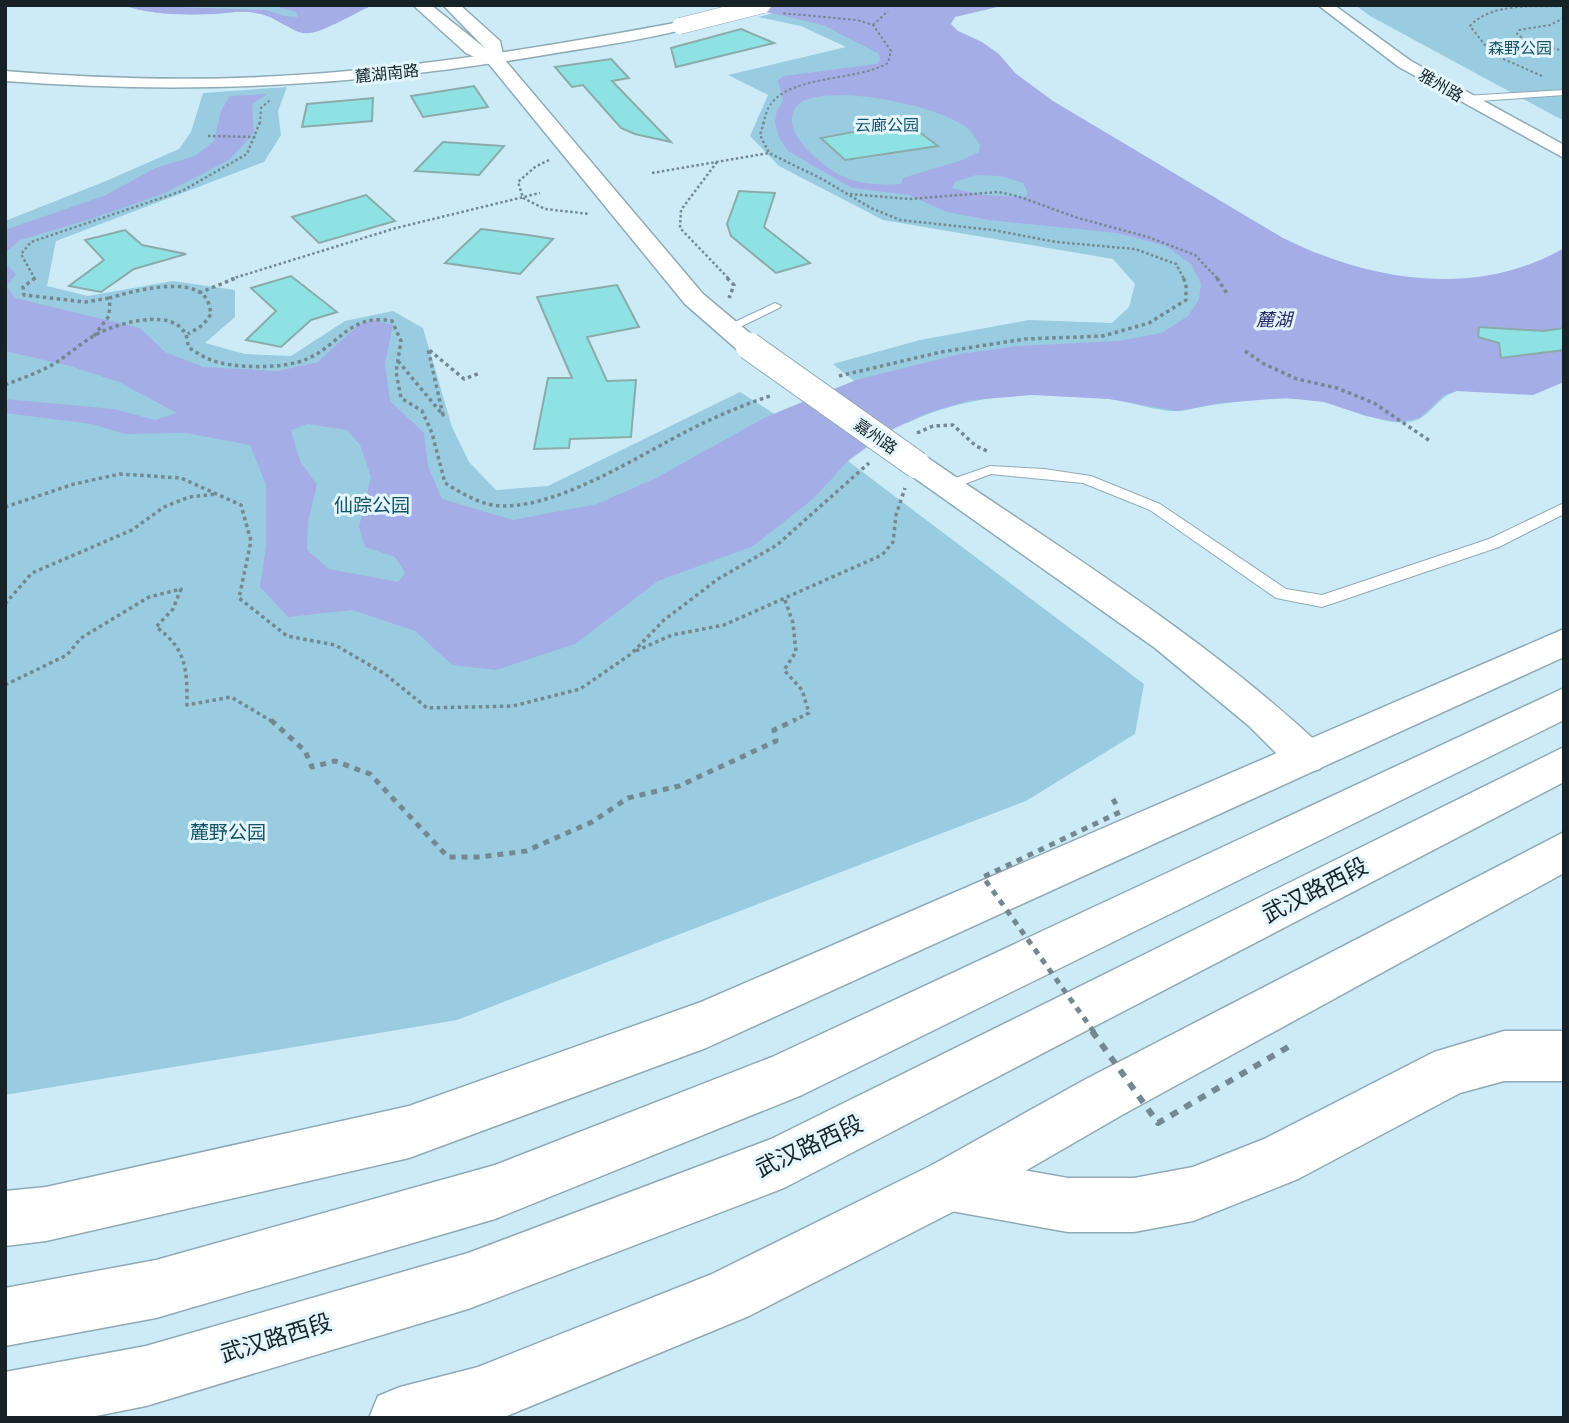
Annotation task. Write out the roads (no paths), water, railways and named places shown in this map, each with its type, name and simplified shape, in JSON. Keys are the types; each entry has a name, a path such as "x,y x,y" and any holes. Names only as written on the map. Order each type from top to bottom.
{"main road":[{"name":"嘉州路","path":"421,5 472,49 495,60 694,299 738,337 910,463 1102,591 1195,659 1263,713 1306,757"},
{"name":"嘉州路","path":"451,5 494,45 495,60"},
{"path":"5,1219 46,1214 409,1132 706,1024 1564,642"},
{"path":"5,1317 156,1289 508,1187 784,1077 1564,703"},
{"name":"武汉路西段","path":"5,1404 146,1376 468,1280 784,1161 1564,763"},
{"path":"400,1418 475,1407 729,1296 951,1184 1104,1097 1564,851"},
{"path":"951,1184 1068,1205 1134,1205 1193,1194 1279,1160 1452,1070 1504,1056 1564,1055"}],"street":[{"name":"雅州路","path":"1325,5 1405,64 1465,100 1564,153"},
{"name":"麓湖南路","path":"5,76 120,85 228,84 385,74 495,60 769,9"}],"lane":[{"path":"1465,100 1564,92"},
{"path":"738,337 775,306"},
{"path":"946,486 990,470 1086,479 1155,507 1282,594 1322,601 1494,542 1564,508"}],"water":[{"path":"122,5 266,10 298,17 296,12 271,5 373,5 331,26 303,33 251,12 167,14"},
{"name":"麓湖","path":"736,5 1006,5 955,17 951,24 958,31 982,42 999,54 1015,73 1053,101 1283,238 1351,265 1387,274 1459,279 1495,274 1530,264 1564,248 1564,382 1533,395 1457,391 1444,395 1420,418 1398,422 1366,416 1324,402 1286,398 1221,403 1177,411 1109,399 1032,395 971,400 925,414 889,431 848,461 813,499 753,546 658,581 575,644 496,670 452,665 415,631 352,610 288,617 260,587 266,546 266,485 250,445 186,433 125,434 92,424 5,413 5,399 114,409 155,420 177,413 119,382 70,366 5,351 5,263 16,274 7,286 15,298 140,328 165,352 203,367 278,371 318,362 358,325 375,320 393,325 385,364 390,401 424,433 428,466 442,499 513,520 597,504 656,478 766,417 856,380 960,354 1018,346 1118,341 1162,333 1188,316 1199,299 1201,284 1191,264 1166,246 1117,233 989,220 947,212 909,195 852,188 788,151 779,138 775,122 777,110 783,101 778,80 784,76 876,64 880,60 879,54 823,25","holes":["842,95 889,100 923,108 954,120 974,135 980,145 979,152 903,178 901,184 864,183 849,179 813,155 803,145 792,123 793,113 804,100","976,175 1001,176 1023,183 1028,193 1025,197 983,195 952,188 955,182","308,424 347,430 360,445 371,477 359,527 365,547 395,557 405,573 398,582 329,569 307,550 308,522 317,485 300,461 291,430"]},
{"path":"268,94 252,104 254,133 229,160 165,193 20,240 5,253 5,230 106,195 155,168 195,156 214,141 221,111 230,96"}],"park label":[{"name":"森野公园","path":"1520,48"},
{"name":"云廊公园","path":"887,125"},
{"name":"仙踪公园","path":"372,505"},
{"name":"麓野公园","path":"228,832"}]}
